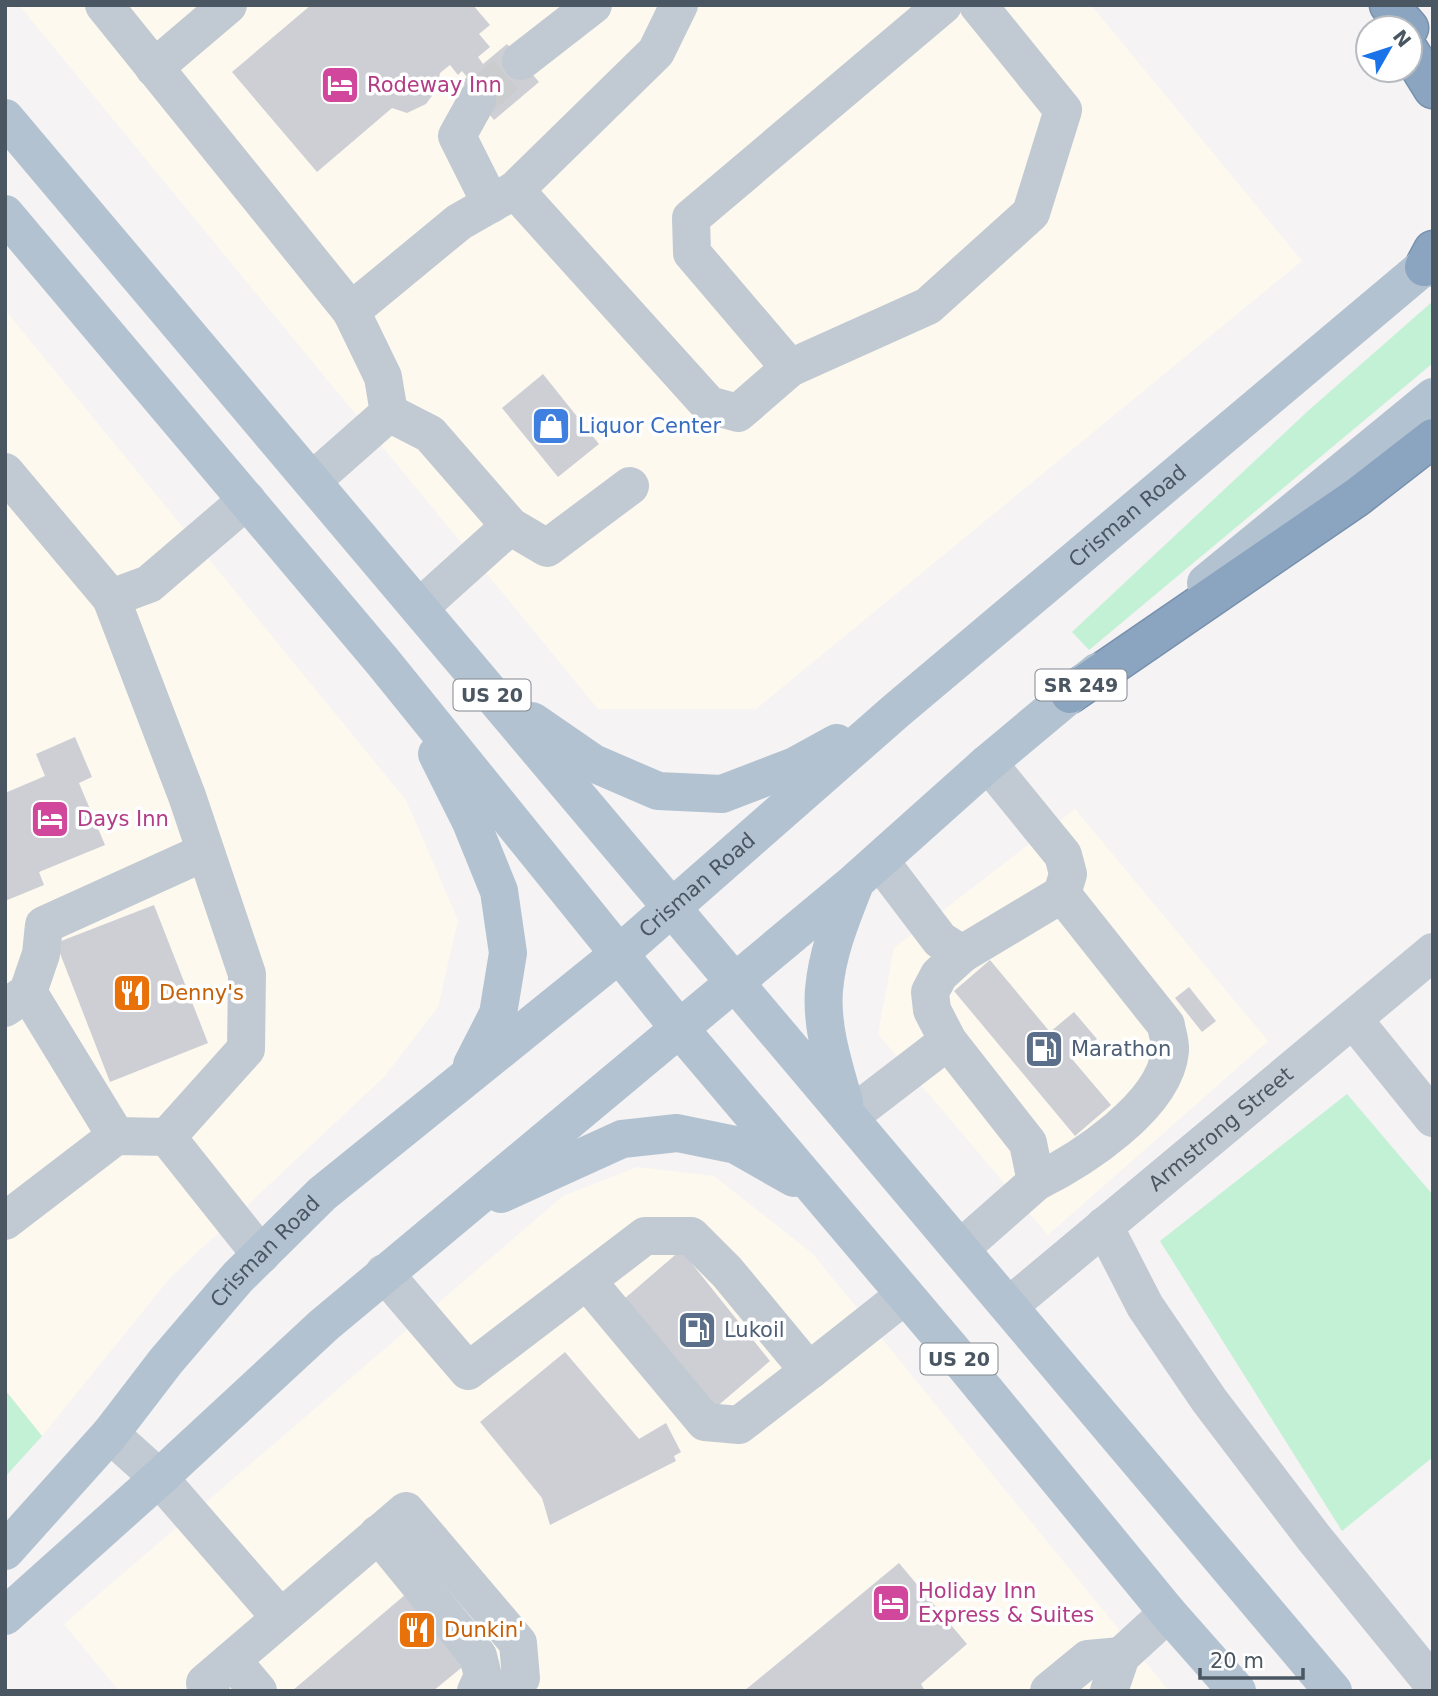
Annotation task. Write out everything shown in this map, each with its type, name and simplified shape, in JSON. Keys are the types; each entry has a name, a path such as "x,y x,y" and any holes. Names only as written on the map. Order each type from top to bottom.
{"highway":[{"path":"1070,694 1357,497 1433,438"}],"main road":[{"name":"US 20","path":"5,118 1333,1691"},
{"name":"US 20","path":"5,214 383,662 679,1028 905,1295 1168,1613 1237,1691"},
{"name":"Crisman Road","path":"5,1551 110,1434 166,1361 238,1277 322,1195 619,954 897,710 1430,258"},
{"name":"SR 249","path":"679,1028 867,871 1070,694 1433,397"},
{"path":"383,662 429,738 471,822 499,891 508,953 498,1014 466,1078"},
{"path":"491,693 593,763 658,791 722,794 795,766 897,710"},
{"path":"849,1117 829,1050 824,991 834,938 867,871"},
{"path":"5,1616 324,1325 679,1028"},
{"path":"458,1214 622,1139 677,1133 736,1145 817,1191"}],"street":[{"path":"104,5 351,311 383,377 389,413"},
{"path":"154,68 228,5"},
{"path":"522,61 593,5"},
{"path":"351,311 459,222 503,197 656,52 679,5"},
{"path":"790,368 692,253 691,218 943,5"},
{"path":"477,100 457,136 503,197 709,405 738,413 790,368 928,306 1031,213 1063,110 978,5"},
{"path":"312,481 389,413"},
{"path":"389,413 430,434 510,527 547,548 630,486"},
{"path":"5,472 111,598 187,796 247,974 246,1049 167,1137 116,1136 5,1221"},
{"path":"111,598 149,584 247,500"},
{"path":"419,608 510,527"},
{"path":"988,763 1063,855 1068,874 1062,894 962,954 939,975 930,992 932,1010 948,1041 1028,1143 1036,1182"},
{"path":"116,1136 17,1000 41,954 44,925 205,852"},
{"path":"867,871 940,940 962,954"},
{"path":"961,1250 1036,1182 1066,1167 1095,1147 1147,1102 1163,1076 1170,1051 1166,1025 1062,894"},
{"name":"Armstrong Street","path":"1009,1306 1433,952"},
{"path":"1353,1019 1433,1118"},
{"path":"849,1117 948,1041"},
{"path":"167,1137 261,1255"},
{"path":"1104,1226 1145,1307 1209,1400 1314,1538 1433,1684"},
{"path":"384,1273 468,1371 645,1236 691,1236 727,1272 809,1371"},
{"path":"587,1281 705,1422 739,1425 905,1295"},
{"path":"110,1434 159,1478 280,1617"},
{"path":"258,1691 222,1675 280,1617 405,1511 518,1643 521,1678 506,1691"},
{"path":"378,1534 478,1656 483,1676 476,1691"},
{"path":"1049,1691 1088,1659 1115,1673 1168,1613"}],"shaded area":[{"path":"19,5 1091,5 1302,261 756,709 598,709"},
{"path":"5,310 406,800 458,920 438,1007 384,1077 170,1278 42,1436 5,1390"},
{"path":"1075,809 1268,1041 1048,1235 878,1034 894,948"},
{"path":"637,1167 714,1176 813,1254 1169,1691 119,1691 64,1624 563,1196"}],"green space":[{"path":"1433,301 1433,363 1089,650 1072,632 1309,410"},
{"path":"1347,1094 1433,1195 1433,1457 1342,1531 1160,1241"},
{"path":"5,1390 42,1436 5,1477"}],"building":[{"name":"Rodeway Inn","path":"311,5 473,5 490,25 479,34 490,47 478,57 483,64 507,44 539,82 494,120 462,82 467,77 462,71 458,75 450,65 440,73 437,89 426,104 407,113 392,108 317,172 232,72"},
{"name":"Liquor Center","path":"543,374 599,444 558,477 502,408"},
{"name":"Days Inn","path":"75,737 92,777 79,783 105,845 39,872 44,885 5,901 5,793 45,776 36,754"},
{"name":"Denny's","path":"154,905 208,1043 110,1082 56,943"},
{"name":"Marathon","path":"990,960 1050,1032 1074,1012 1097,1039 1072,1059 1111,1105 1075,1136 954,991"},
{"path":"1189,987 1216,1021 1202,1032 1175,998"},
{"name":"Lukoil","path":"681,1250 770,1361 714,1409 624,1299"},
{"path":"565,1352 639,1439 666,1423 681,1452 674,1456 676,1461 550,1525 542,1498 480,1422"},
{"name":"Holiday Inn Express & Suites","path":"899,1563 967,1644 921,1684 925,1691 744,1691"},
{"path":"406,1594 466,1664 433,1691 292,1691"}],"tunnel":[{"path":"477,100 521,61"}],"place":[{"name":"Rodeway Inn","path":"340,85"},
{"name":"Liquor Center","path":"551,426"},
{"name":"Days Inn","path":"50,819"},
{"name":"Denny's","path":"132,993"},
{"name":"Marathon","path":"1044,1049"},
{"name":"Lukoil","path":"697,1330"},
{"name":"Holiday Inn Express & Suites","path":"891,1603"},
{"name":"Dunkin'","path":"417,1630"}]}
